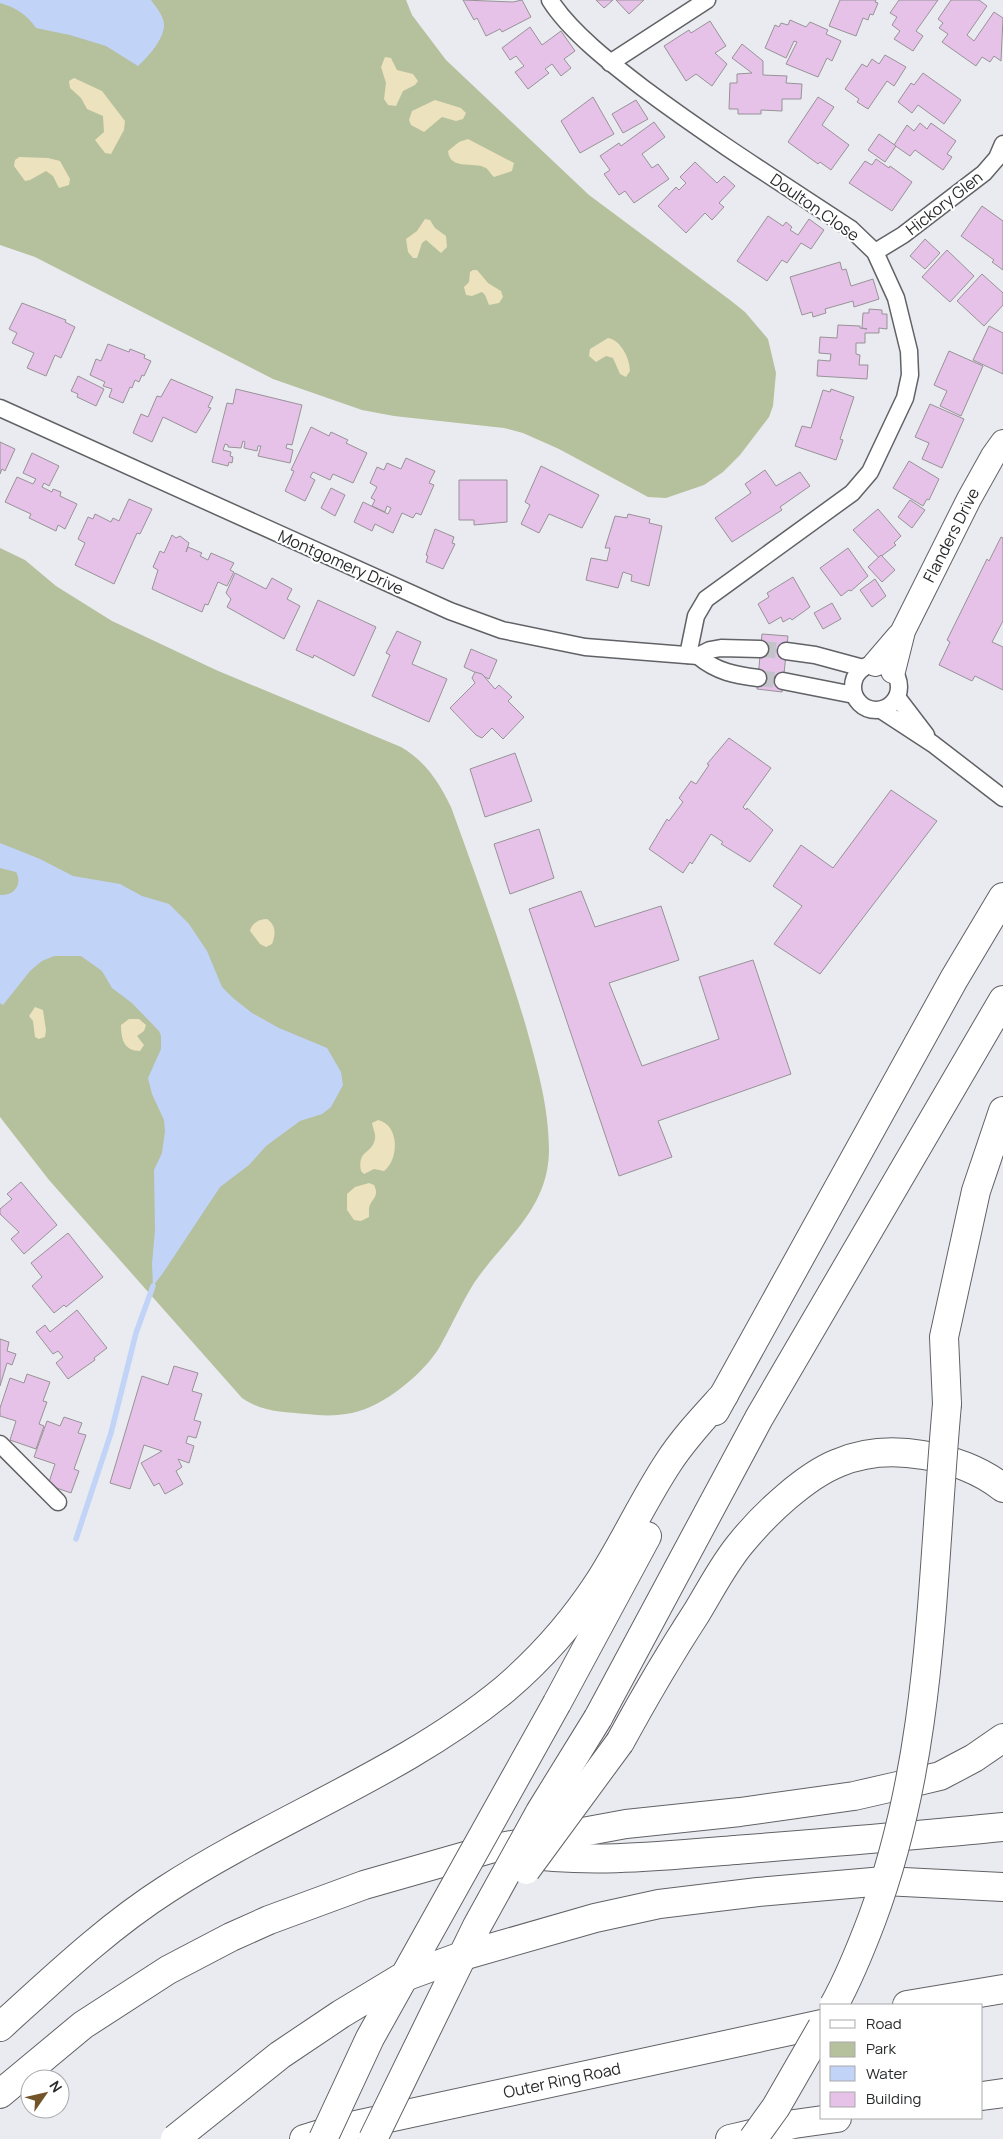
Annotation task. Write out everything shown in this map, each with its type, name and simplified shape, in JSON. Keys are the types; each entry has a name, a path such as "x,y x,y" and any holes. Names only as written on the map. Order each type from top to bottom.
{"highway":[{"path":"323,2139 370,2038 557,1703 724,1394 954,979 1003,897"},
{"path":"373,2139 477,1926 540,1812 598,1718 759,1418 1003,1000"},
{"path":"834,2004 862,1946 889,1874 904,1818 918,1747 928,1659 947,1404 944,1337 976,1191 1003,1112"},
{"path":"0,2027 76,1959 166,1889 461,1724 535,1662 571,1621 598,1584 668,1463 692,1430 724,1394"},
{"path":"477,1926 517,1883 620,1742 654,1678 741,1542 772,1510 810,1479 837,1463 894,1451 935,1457 965,1466 1003,1488"},
{"path":"0,2094 83,2025 168,1970 231,1937 364,1885 490,1849 626,1824 740,1812 854,1796 902,1785 940,1776 974,1758 1003,1738"},
{"path":"490,1849 540,1856 656,1856 1003,1827"},
{"path":"175,2139 280,2055 341,2014 399,1979 459,1957 595,1918 659,1904 758,1892 884,1881 1003,1887"},
{"path":"913,2004 1003,1989"},
{"name":"Outer Ring Road","path":"304,2139 351,2126 820,2024"},
{"path":"753,2139 776,2107 820,2030"},
{"path":"983,2096 1003,2093"},
{"path":"730,2139 794,2124 830,2119"}],"street":[{"name":"Doulton Close","path":"550,0 556,11 610,63 675,111 851,229 875,252 896,298 909,351 910,375 905,398 870,472 852,493 706,599 696,616 693,656"},
{"path":"610,63 707,0"},
{"name":"Hickory Glen","path":"875,252 903,235 984,173 997,158 1003,144"},
{"name":"Montgomery Drive","path":"0,408 450,611 502,630 585,647 693,656 721,648 760,649"},
{"name":"Flanders Drive","path":"877,668 903,631 969,499 1003,442"},
{"path":"786,651 877,668 899,686 897,697 890,705 881,710"},
{"name":"Montgomery Drive","path":"693,656 726,673 758,678"},
{"path":"854,695 854,680 877,668"},
{"path":"784,681 854,695 865,707 881,710 933,744 1003,798"},
{"path":"897,697 933,744"},
{"path":"0,1444 58,1502"}],"green space":[{"path":"0,0 406,0 412,15 446,60 589,195 745,312 768,339 776,373 773,406 769,417 740,455 723,472 704,485 666,498 648,497 559,449 523,433 504,428 394,416 362,410 273,379 35,257 0,245"},
{"path":"0,548 25,560 56,586 112,621 216,670 401,747 417,759 430,773 442,789 451,807 490,915 534,1055 547,1118 549,1151 547,1172 533,1207 474,1283 432,1358 401,1388 389,1397 364,1410 335,1415 290,1413 265,1409 242,1398 49,1180 0,1117"}],"sand":[{"path":"385,57 391,58 397,70 413,74 418,81 415,85 403,91 396,106 388,105 384,99 386,83 381,67"},
{"path":"74,78 102,91 125,121 124,130 111,154 105,153 95,140 104,132 103,116 87,109 81,98 70,88 69,81"},
{"path":"435,100 461,108 466,113 463,119 456,121 442,117 424,132 411,125 409,120 412,111"},
{"path":"468,139 514,163 512,171 494,177 486,168 481,166 453,161 448,151 459,142"},
{"path":"19,157 48,158 60,161 70,179 69,185 59,188 53,176 46,171 25,181 14,166 15,160"},
{"path":"425,219 430,220 435,228 446,236 447,247 441,253 426,240 422,243 417,258 413,258 408,252 406,239 417,231"},
{"path":"477,270 488,283 501,291 503,297 499,303 489,305 482,292 472,296 466,295 464,287 469,282 470,272"},
{"path":"608,338 617,342 624,351 630,371 626,377 620,374 613,358 606,356 596,362 589,356 590,349"},
{"path":"267,919 274,927 275,933 272,944 266,947 260,944 250,931 256,922"},
{"path":"35,1007 43,1010 46,1030 45,1037 39,1039 35,1037 33,1021 29,1016"},
{"path":"129,1019 139,1019 146,1025 144,1031 137,1036 144,1045 140,1051 130,1049 124,1043 121,1025"},
{"path":"378,1120 385,1123 394,1135 395,1143 392,1159 384,1171 374,1169 364,1174 361,1171 361,1159 373,1144 375,1135 372,1123"},
{"path":"369,1183 374,1185 376,1192 369,1208 369,1217 361,1221 354,1220 347,1210 347,1194 355,1187"}],"water":[{"path":"0,0 151,0 162,17 164,29 155,47 138,66 106,46 70,35 36,28 25,15 16,9 0,3"},
{"path":"0,843 40,859 73,876 120,884 142,896 169,904 189,924 207,951 222,987 233,998 252,1013 279,1028 327,1048 341,1072 343,1085 331,1107 322,1114 300,1121 266,1146 249,1165 220,1187 153,1286 152,1264 155,1230 154,1170 162,1153 165,1131 164,1120 152,1094 148,1078 161,1049 161,1036 159,1031 132,1003 112,988 102,971 81,956 54,956 42,961 30,971 3,1005 0,1003 0,895 9,894 16,888 18,876 16,872 0,868"}],"building":[{"path":"463,0 513,2 522,0 531,17 502,32 500,29 486,36 477,18 474,20"},
{"path":"596,0 613,0 604,8"},
{"path":"616,0 644,0 629,14"},
{"path":"840,0 876,0 875,2 878,3 873,15 870,14 868,20 863,18 856,36 829,26"},
{"path":"899,0 938,0 916,31 923,36 913,51 894,39 900,31 892,25 897,17 890,13"},
{"path":"951,0 979,0 987,6 967,35 974,41 994,12 1003,18 1001,61 994,56 990,62 982,57 976,66 942,42 948,34 939,28 943,23 938,19"},
{"path":"790,20 806,27 810,22 828,30 826,34 841,41 832,61 827,58 818,77 786,64 797,42 794,41 786,58 765,48 775,25 779,27 781,23 788,25"},
{"path":"710,21 726,46 715,53 727,64 712,86 696,74 686,81 664,46 689,30 691,33"},
{"path":"530,27 542,45 561,31 575,51 564,59 571,68 561,76 552,64 545,69 549,73 528,89 515,72 524,66 516,56 510,60 502,48"},
{"path":"742,44 763,61 763,75 787,76 786,83 802,84 801,99 782,99 782,111 761,110 761,114 738,114 738,109 729,109 730,83 737,83 737,74 752,73 732,58"},
{"path":"885,55 906,67 894,86 887,81 868,109 857,102 859,99 845,89 862,64 867,67 872,59 879,64"},
{"path":"923,73 961,100 944,124 918,105 912,113 898,102 911,83 914,85"},
{"path":"593,97 614,134 580,153 561,121"},
{"path":"818,97 834,107 822,125 849,145 831,170 820,162 818,164 788,142"},
{"path":"636,100 648,119 623,133 612,114"},
{"path":"654,122 665,137 642,154 652,168 658,164 669,179 634,203 625,191 619,195 604,174 610,170 600,156 619,143 621,146"},
{"path":"920,123 927,129 931,123 956,141 947,154 952,157 943,170 915,150 910,156 894,145 907,125 914,131"},
{"path":"879,134 896,146 885,162 868,150"},
{"path":"876,159 889,168 890,166 912,182 892,211 849,183 865,161 872,165"},
{"path":"695,162 717,183 724,176 735,186 719,203 724,207 712,220 705,213 686,233 658,206 676,187 679,190 686,183 680,177"},
{"path":"982,206 1003,221 1003,270 992,262 994,260 961,236"},
{"path":"768,216 783,226 786,222 792,227 790,230 798,235 809,219 824,230 811,249 801,243 787,263 782,260 767,281 737,261"},
{"path":"925,239 940,253 925,269 910,256"},
{"path":"947,250 974,276 950,302 922,277"},
{"path":"840,262 842,270 846,269 851,286 873,279 879,299 854,307 853,301 825,309 826,313 813,317 812,312 802,315 790,277"},
{"path":"982,274 1003,293 1003,305 984,326 957,301"},
{"path":"22,303 66,320 65,322 75,327 61,358 55,355 46,376 27,368 34,353 12,343 17,333 9,329"},
{"path":"869,309 882,310 882,314 887,314 887,329 879,328 879,333 865,333 865,343 856,343 856,354 860,355 859,365 868,365 867,379 817,376 818,360 830,361 831,354 819,353 820,337 837,338 838,325 860,326 860,328 867,329 862,328 863,313 869,313"},
{"path":"989,326 1003,333 1003,374 973,360"},
{"path":"108,344 129,352 130,349 145,355 144,358 151,361 144,376 142,375 139,382 135,380 132,388 130,387 123,403 109,397 112,389 103,386 105,382 90,375 96,359 101,361"},
{"path":"949,351 983,366 961,416 940,406 947,391 934,385"},
{"path":"78,376 104,389 96,406 77,397 78,394 71,391"},
{"path":"171,379 213,397 208,407 211,408 196,433 163,417 152,442 133,433 141,414 148,417 157,396 161,397"},
{"path":"236,389 302,405 292,445 287,444 286,448 293,450 290,463 258,456 261,446 258,446 257,451 244,448 245,442 243,441 241,448 228,447 225,444 223,450 231,452 230,456 233,457 232,463 229,462 228,466 212,462 227,403 233,404"},
{"path":"831,389 854,397 840,439 843,440 836,460 795,446 802,426 811,428 823,390 830,392"},
{"path":"930,404 964,419 942,468 922,459 929,443 915,437"},
{"path":"311,427 329,436 331,432 348,440 346,443 367,453 353,483 333,474 330,480 313,472 310,477 315,480 305,501 285,491 294,471 291,470"},
{"path":"0,442 15,449 5,471 2,469 0,474"},
{"path":"32,453 59,466 49,486 44,483 42,487 52,492 53,489 61,492 60,496 77,504 65,529 58,525 56,531 29,518 31,514 5,502 17,477 33,484 36,479 23,473"},
{"path":"406,458 435,471 429,483 434,485 421,515 416,513 413,518 402,513 393,533 375,524 372,531 354,522 363,502 388,514 391,508 387,506 385,512 372,506 375,500 371,498 377,487 370,483 377,467 384,470 387,463 401,469"},
{"path":"909,461 939,479 929,500 927,499 923,506 893,488"},
{"path":"541,466 599,495 582,528 549,514 539,533 521,524 530,505 525,502"},
{"path":"765,470 776,486 800,472 810,486 780,507 782,510 732,542 715,518 751,493 745,484"},
{"path":"459,480 507,480 507,522 474,525 474,520 459,520"},
{"path":"331,488 345,495 335,516 321,508"},
{"path":"129,499 152,509 140,534 137,533 114,584 75,565 85,543 78,539 88,517 93,519 95,514 111,522 113,518 119,521"},
{"path":"910,500 925,510 912,528 898,517"},
{"path":"878,509 901,536 894,543 896,545 879,558 853,530"},
{"path":"628,514 650,519 649,523 662,526 649,586 631,581 632,575 623,572 618,588 586,580 591,558 607,561 610,548 605,548 615,516 627,518"},
{"path":"435,529 454,537 452,543 455,544 443,569 426,562 428,556 426,555"},
{"path":"172,535 176,538 180,536 189,543 186,552 188,547 202,553 200,556 208,560 211,553 234,563 230,570 234,572 227,586 218,582 208,605 205,604 202,612 152,589 158,570 153,567 160,551 164,553"},
{"path":"1001,537 1003,538 1003,621 992,642 1003,647 1003,690 975,676 972,681 939,665 950,642 947,640 987,559 989,561"},
{"path":"848,548 868,576 851,591 849,590 841,596 820,568"},
{"path":"881,555 895,570 882,582 868,567"},
{"path":"235,573 266,589 272,578 292,589 287,599 300,606 284,639 227,607 231,599 226,593"},
{"path":"793,577 810,607 792,620 790,618 783,622 781,617 769,624 758,604 769,597 767,593"},
{"path":"875,579 886,596 872,607 860,590"},
{"path":"318,600 376,627 354,676 314,655 313,658 296,650"},
{"path":"832,603 841,619 823,629 814,613"},
{"path":"397,631 421,642 412,664 447,679 429,722 372,696 390,655 386,653"},
{"path":"762,634 788,636 782,692 757,689"},
{"path":"471,649 497,660 489,679 464,667"},
{"path":"475,672 482,674 495,689 499,685 512,697 508,701 524,717 503,739 492,728 482,738 476,735 450,708 475,683 472,678"},
{"path":"729,738 771,768 743,807 746,810 747,808 773,830 750,862 721,844 723,842 711,834 692,864 690,862 683,873 649,849 667,819 669,821 683,802 679,798 691,781 696,784 709,765 707,764"},
{"path":"515,753 532,801 485,817 470,769"},
{"path":"891,790 937,821 820,974 774,944 802,906 773,886 801,845 833,868"},
{"path":"539,829 554,878 510,894 494,844"},
{"path":"581,891 595,927 661,906 679,960 609,983 642,1066 719,1039 699,977 753,960 791,1074 658,1121 672,1157 619,1176 529,909"},
{"path":"21,1182 57,1225 24,1254 11,1239 19,1232 0,1214 0,1209 12,1199 7,1194"},
{"path":"68,1233 103,1277 66,1307 64,1305 54,1313 32,1286 42,1277 31,1263"},
{"path":"77,1310 107,1348 94,1358 95,1360 68,1379 56,1363 63,1357 58,1351 53,1354 36,1332 45,1325 50,1332"},
{"path":"0,1339 9,1342 7,1351 16,1354 12,1365 7,1363 0,1386"},
{"path":"174,1366 198,1373 192,1391 202,1394 194,1420 201,1422 196,1438 188,1436 186,1443 194,1446 189,1463 178,1459 182,1467 176,1471 183,1484 165,1494 159,1483 154,1486 141,1463 162,1451 144,1445 130,1489 110,1483 142,1376 168,1385"},
{"path":"27,1374 50,1382 43,1401 47,1402 39,1424 44,1426 36,1449 10,1440 16,1421 0,1416 0,1408 10,1378 24,1383"},
{"path":"64,1417 82,1423 78,1433 86,1435 74,1469 79,1471 71,1493 48,1485 55,1464 34,1457 47,1421 60,1426"}],"waterway":[{"path":"76,1539 111,1433 136,1333 153,1286"}],"tunnel":[{"path":"760,649 786,651"},
{"path":"758,678 783,681"}]}
